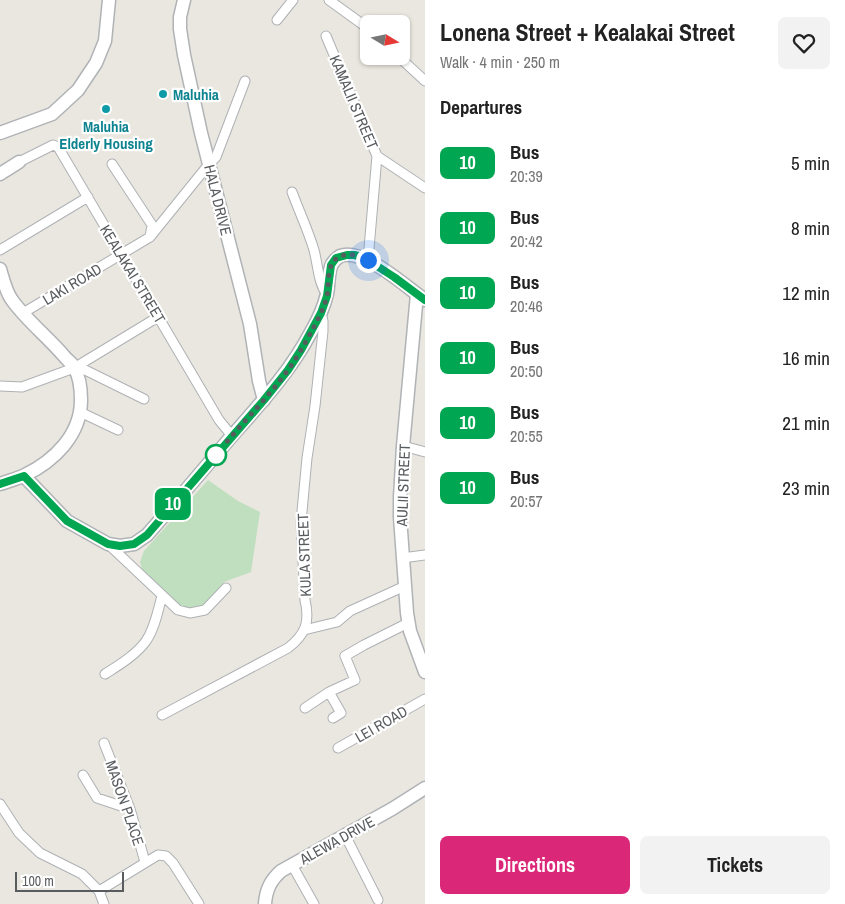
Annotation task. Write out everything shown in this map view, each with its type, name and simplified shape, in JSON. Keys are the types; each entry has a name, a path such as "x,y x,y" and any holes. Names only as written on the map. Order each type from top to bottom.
{"street":[{"path":"0,133 52,114 78,90 96,63 104,41 109,0"},
{"name":"HALA DRIVE","path":"184,0 180,17 180,29 195,107 250,324 264,400"},
{"path":"277,20 293,0"},
{"path":"329,0 360,22"},
{"name":"KAMALII STREET","path":"326,36 377,156 368,260"},
{"path":"408,65 425,81"},
{"path":"150,237 216,157 245,81"},
{"name":"KEALAKAI STREET","path":"20,162 53,145 58,146 219,420 232,436"},
{"path":"377,156 425,188"},
{"path":"0,174 20,162"},
{"path":"112,164 152,225 150,237"},
{"path":"292,192 309,235 323,288 327,296"},
{"path":"0,250 88,197"},
{"name":"LAKI ROAD","path":"23,313 150,237"},
{"path":"108,544 120,546 134,544 147,535 288,370 321,313 327,296 330,269 336,258 350,255 368,260 421,297"},
{"path":"1,273 11,299 76,367 144,399"},
{"name":"AULII STREET","path":"421,297 403,446 400,497 402,558 408,622 414,645 425,672"},
{"name":"KULA STREET","path":"304,630 308,612 305,600 301,522 307,458 324,330 321,313"},
{"path":"0,386 22,387 76,367 158,317"},
{"path":"0,484 24,476 42,466 59,452 72,435 80,412 81,391 76,367"},
{"path":"80,412 118,430"},
{"path":"403,446 425,452"},
{"path":"24,476 67,521 108,544 178,610 190,613 205,610 226,588"},
{"path":"402,558 425,555"},
{"path":"162,715 288,648 300,637 304,630 337,622 350,610 405,586"},
{"path":"105,674 134,654 146,641 162,596"},
{"path":"305,708 329,692 355,680 345,656 408,622"},
{"path":"329,692 341,713 333,718"},
{"name":"LEI ROAD","path":"338,748 425,699"},
{"name":"MASON PLACE","path":"104,744 130,809 145,862"},
{"path":"83,775 97,798 130,809"},
{"name":"ALEWA DRIVE","path":"265,904 268,888 273,878 281,871 392,809 425,788"},
{"path":"0,804 19,833 40,853 82,874 98,891 104,904"},
{"path":"345,835 378,900"},
{"path":"98,891 158,855 166,856 173,863 199,904"},
{"path":"292,865 314,904"}],"green space":[{"path":"208,480 238,501 260,512 251,572 224,582 200,610 183,611 143,572 140,562 144,551"}],"bus line":[{"name":"10","path":"0,484 24,476 67,521 108,544 120,546 134,544 147,535 288,370 321,313 327,296 331,265 336,258 347,255 363,257 425,300"}],"place":[{"name":"Maluhia","path":"163,94"},
{"name":"Maluhia Elderly Housing","path":"106,109"}],"route":[{"path":"216,455 264,400 301,350 321,313 327,296 330,269 333,262 339,256 347,255 363,257 368,260"}]}
